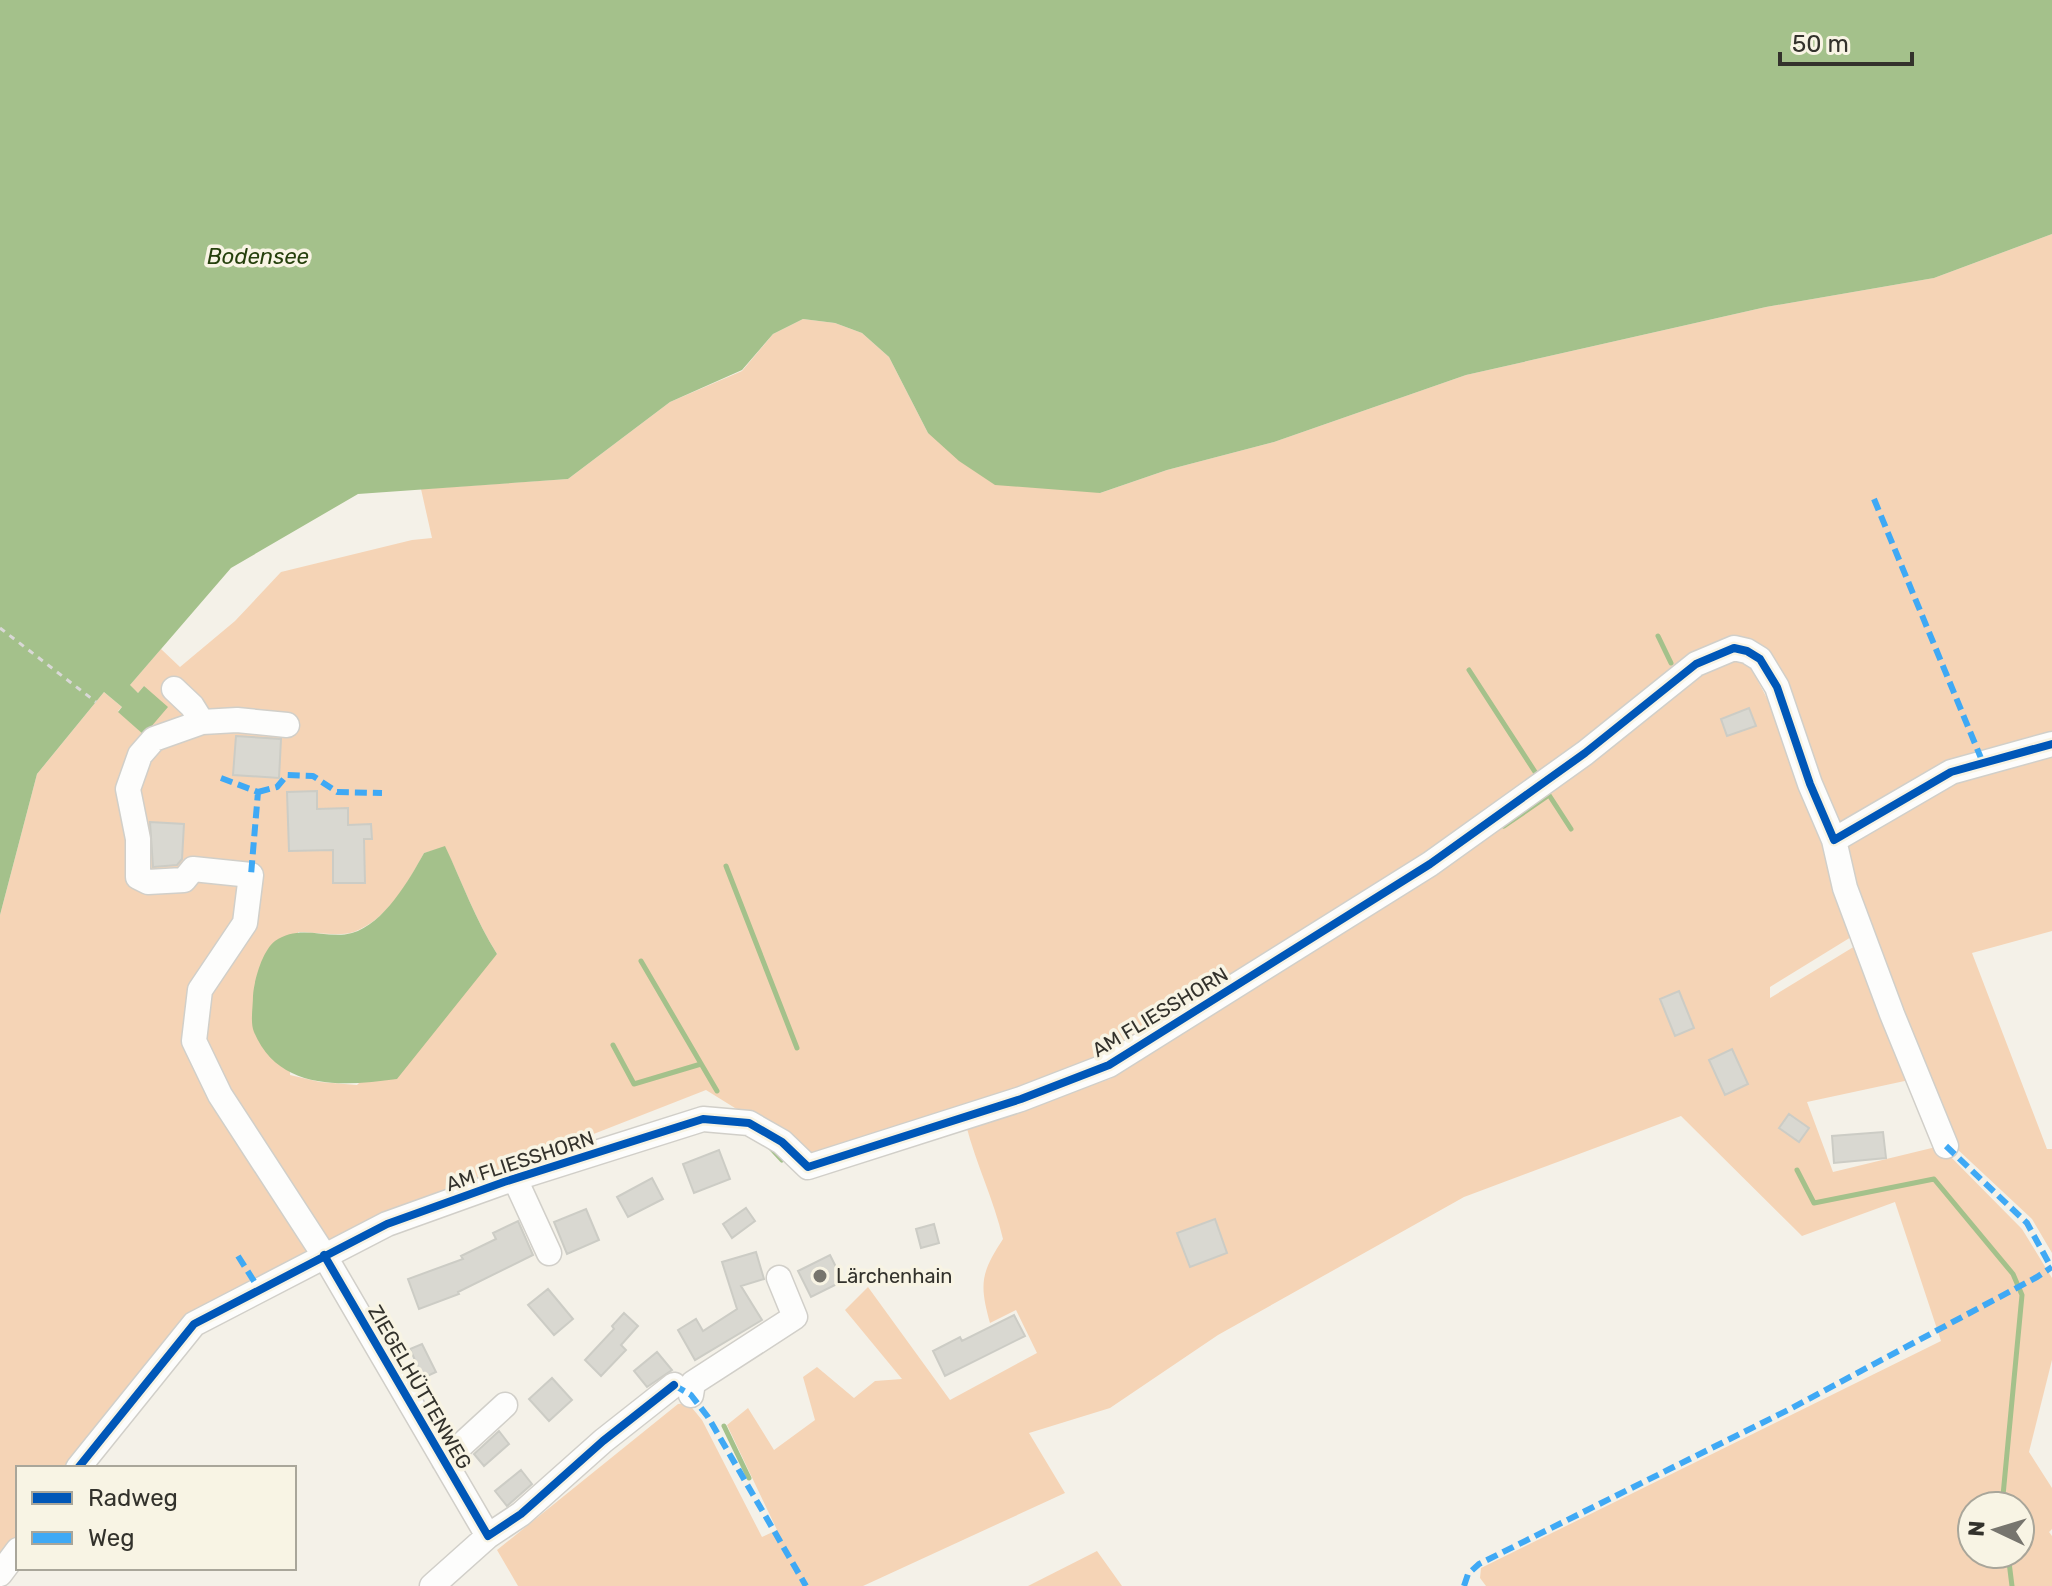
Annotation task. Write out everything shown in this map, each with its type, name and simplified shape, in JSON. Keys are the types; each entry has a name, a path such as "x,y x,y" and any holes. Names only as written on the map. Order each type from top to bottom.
{"street":[{"name":"AM FLIESSHORN","path":"80,1466 194,1324 387,1224 703,1119 749,1123 782,1142 808,1167 1009,1103 1109,1065 1430,864 1585,753 1696,664 1734,648 1760,659 1777,687 1810,784 1834,840"},
{"path":"174,689 192,706 202,722"},
{"path":"287,725 237,720 202,722 154,739 140,755 128,789 138,839 138,877 148,882 184,880 193,869 251,875 245,923 200,990 194,1041 220,1095 324,1255"},
{"path":"1946,1146 1845,888 1834,840 1951,772 2052,744"},
{"path":"515,1179 549,1253"},
{"name":"ZIEGELHÜTTENWEG","path":"324,1255 488,1536"},
{"path":"432,1586 488,1536 521,1514 603,1441 795,1317 779,1278"},
{"path":"444,1461 505,1405"},
{"path":"0,1574 16,1553"}],"path":[{"path":"0,628 96,702"}],"shaded area":[{"path":"2052,234 2052,735 1854,822 1830,821 1766,653 1672,668 1733,660 1749,664 1770,704 1856,934 1770,987 1770,998 1860,943 1914,1079 1807,1102 1833,1172 1940,1146 2022,1229 2052,1278 2052,1360 2029,1452 2052,1488 2052,1529 2049,1532 2052,1536 2052,1586 1486,1586 1480,1578 1481,1568 1941,1341 1895,1202 1802,1236 1681,1116 1464,1197 1218,1335 1110,1408 1029,1433 1065,1493 863,1586 518,1586 497,1550 678,1404 688,1403 702,1420 762,1537 777,1530 727,1425 748,1408 774,1450 815,1420 803,1377 817,1367 854,1398 875,1381 902,1379 845,1310 868,1287 950,1400 1037,1353 1016,1310 990,1323 984,1298 984,1279 1003,1239 966,1125 1110,1079 1459,854 1106,1058 812,1156 706,1090 399,1210 188,1322 72,1466 16,1466 16,1540 0,1562 0,915 37,774 104,692 122,707 118,711 143,734 144,686 138,693 129,686 161,649 180,667 235,621 281,572 412,540 432,538 421,489 568,479 670,402 742,371 773,334 803,319 835,323 862,333 889,357 928,433 1100,493 1167,470 1274,442 1466,375 1766,307 1934,278","holes":["445,847 497,954 357,1085 320,1082 290,1075 298,932 341,934 366,926 396,899 424,853"]},
{"path":"2052,750 2052,931 1972,953 2047,1149 2052,1149 2052,1253 2032,1219 1956,1148 1900,1012 1843,848 1958,775"},
{"path":"1097,1551 1122,1586 1028,1586"}],"water":[{"name":"Bodensee","path":"0,0 2052,0 2052,234 1934,278 1766,307 1466,375 1274,442 1167,470 1100,493 995,485 959,461 928,433 889,357 862,333 835,323 803,319 773,334 742,370 670,402 568,479 358,494 231,568 130,685 138,693 144,686 168,707 144,735 118,712 122,707 104,692 37,774 0,915"},
{"path":"445,846 497,954 397,1079 356,1083 315,1081 280,1066 265,1052 252,1024 255,982 270,946 294,933 343,935 364,928 394,900 424,853"}],"building":[{"path":"1749,708 1756,726 1727,736 1721,719"},
{"path":"236,736 281,739 279,778 233,775"},
{"path":"317,791 317,809 348,808 348,825 371,824 372,839 364,839 365,883 333,883 333,850 289,851 287,792"},
{"path":"150,822 184,824 182,859 177,865 153,867"},
{"path":"1679,991 1694,1028 1675,1036 1660,999"},
{"path":"1732,1049 1748,1084 1725,1095 1709,1060"},
{"path":"1789,1114 1809,1128 1799,1142 1779,1128"},
{"path":"1883,1132 1886,1158 1834,1163 1832,1136"},
{"path":"719,1150 730,1179 694,1193 683,1164"},
{"path":"652,1178 663,1199 628,1217 617,1197"},
{"path":"746,1208 755,1221 732,1238 723,1224"},
{"path":"586,1209 599,1240 567,1254 554,1222"},
{"path":"1215,1219 1227,1253 1190,1267 1177,1233"},
{"path":"518,1221 533,1255 459,1294 419,1309 408,1279 463,1259 461,1256 496,1239 493,1233"},
{"path":"934,1224 939,1243 921,1248 916,1229"},
{"path":"756,1252 764,1279 741,1286 762,1320 695,1360 678,1330 696,1319 703,1331 737,1309 722,1262"},
{"name":"Lärchenhain","path":"830,1255 843,1281 811,1297 798,1271"},
{"path":"548,1289 573,1319 554,1335 528,1305"},
{"path":"624,1313 638,1326 621,1345 626,1350 601,1376 585,1360 614,1329 612,1326"},
{"path":"1014,1315 1025,1336 945,1376 933,1351 960,1337 962,1341"},
{"path":"422,1344 436,1372 423,1378 410,1349"},
{"path":"657,1352 672,1370 647,1387 634,1371"},
{"path":"552,1378 572,1400 549,1421 529,1399"},
{"path":"499,1431 509,1444 484,1466 474,1454"},
{"path":"521,1470 532,1484 507,1506 495,1491"}],"waterway":[{"path":"1658,636 1671,663"},
{"path":"1469,670 1539,778"},
{"path":"1504,826 1549,795 1571,829"},
{"path":"726,866 797,1048"},
{"path":"641,961 717,1091"},
{"path":"613,1045 634,1084 701,1064"},
{"path":"769,1146 782,1160"},
{"path":"1797,1170 1814,1203 1934,1179 2013,1274 2022,1295 2004,1490"},
{"path":"724,1426 749,1478"},
{"path":"2010,1570 2012,1586"}],"marked path":[{"path":"1874,499 1983,763"},
{"path":"258,792 277,787 287,775 313,776 337,792 382,793"},
{"path":"221,778 258,792 251,875"},
{"path":"1946,1146 2027,1223 2051,1267"},
{"path":"238,1256 259,1289"},
{"path":"1464,1586 1468,1574 1479,1564 1788,1410 2052,1267"},
{"path":"674,1385 691,1395 708,1417 806,1586"}],"cycle path":[{"path":"80,1466 194,1324 387,1224 504,1182 703,1119 749,1123 782,1142 808,1167 1021,1099 1109,1065 1430,864 1585,753 1696,664 1734,648 1760,659 1777,687 1810,784 1834,840 1951,772 2052,744"},
{"path":"324,1255 488,1536 521,1514 603,1441 674,1385"}],"place":[{"name":"Lärchenhain","path":"820,1276"}]}
